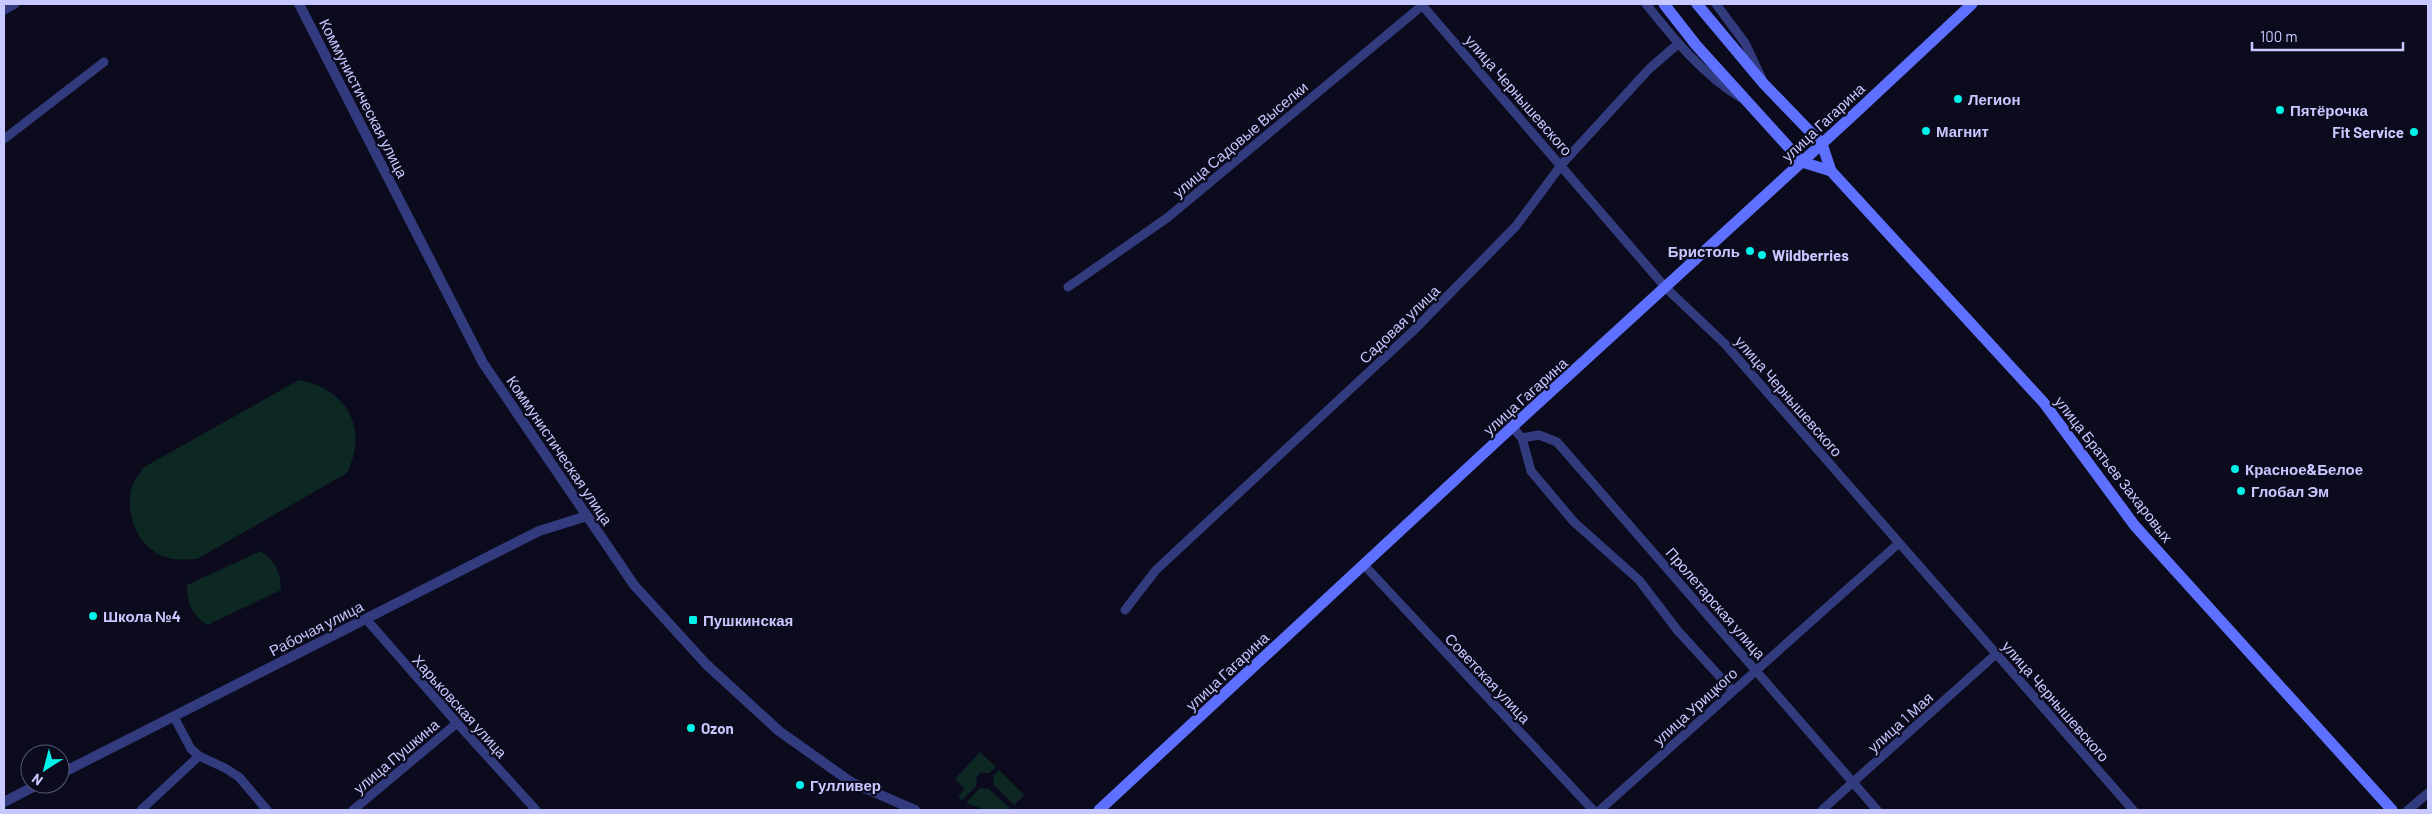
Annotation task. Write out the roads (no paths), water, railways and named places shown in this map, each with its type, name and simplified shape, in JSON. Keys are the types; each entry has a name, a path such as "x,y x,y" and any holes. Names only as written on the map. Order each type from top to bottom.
{"main road":[{"path":"1664,4 1696,45 1802,162 1831,171"},
{"path":"1697,4 1764,84 1822,144"},
{"name":"улица Гагарина","path":"1099,810 1972,4"},
{"name":"улица Братьев Захаровых","path":"1822,144 1831,171 2044,404 2135,526 2392,810"}],"street":[{"path":"4,10 15,4"},
{"name":"Коммунистическая улица","path":"300,4 483,363 634,585 666,622 754,710 815,758 851,782 915,810"},
{"name":"улица Чернышевского","path":"1422,4 1562,164 1666,288 1725,344 2133,810"},
{"name":"улица Садовые Выселки","path":"1068,286 1168,218 1422,4"},
{"path":"1646,4 1678,44 1706,72 1745,101"},
{"path":"1716,4 1744,43 1764,84"},
{"name":"Садовая улица","path":"1125,610 1156,570 1414,330 1509,233 1562,164 1649,68 1678,44"},
{"path":"4,140 104,62"},
{"path":"1512,427 1522,438 1531,471 1574,522 1639,580 1678,631 1733,691"},
{"name":"Пролетарская улица","path":"1522,438 1539,435 1557,442 1757,670 1852,784 1877,810"},
{"name":"Рабочая улица","path":"70,769 539,531 588,516"},
{"name":"улица Урицкого","path":"1600,810 1899,542"},
{"name":"Советская улица","path":"1364,565 1593,810"},
{"name":"Харьковская улица","path":"366,619 456,724 536,810"},
{"name":"улица 1 Мая","path":"1822,810 1996,654"},
{"path":"174,717 184,740 199,756 239,777 267,810"},
{"name":"улица Пушкина","path":"353,810 456,724"},
{"path":"141,810 199,756"},
{"path":"2408,810 2428,792"},
{"path":"4,802 20,794"}],"place":[{"name":"Легион","path":"1958,99"},
{"name":"Пятёрочка","path":"2280,110"},
{"name":"Магнит","path":"1926,131"},
{"name":"Fit Service","path":"2414,132"},
{"name":"Бристоль","path":"1750,251"},
{"name":"Wildberries","path":"1762,255"},
{"name":"Красное&Белое","path":"2235,469"},
{"name":"Глобал Эм","path":"2241,491"},
{"name":"Школа №4","path":"93,616"},
{"name":"Пушкинская","path":"693,620"},
{"name":"Ozon","path":"691,728"},
{"name":"Гулливер","path":"800,785"}]}
